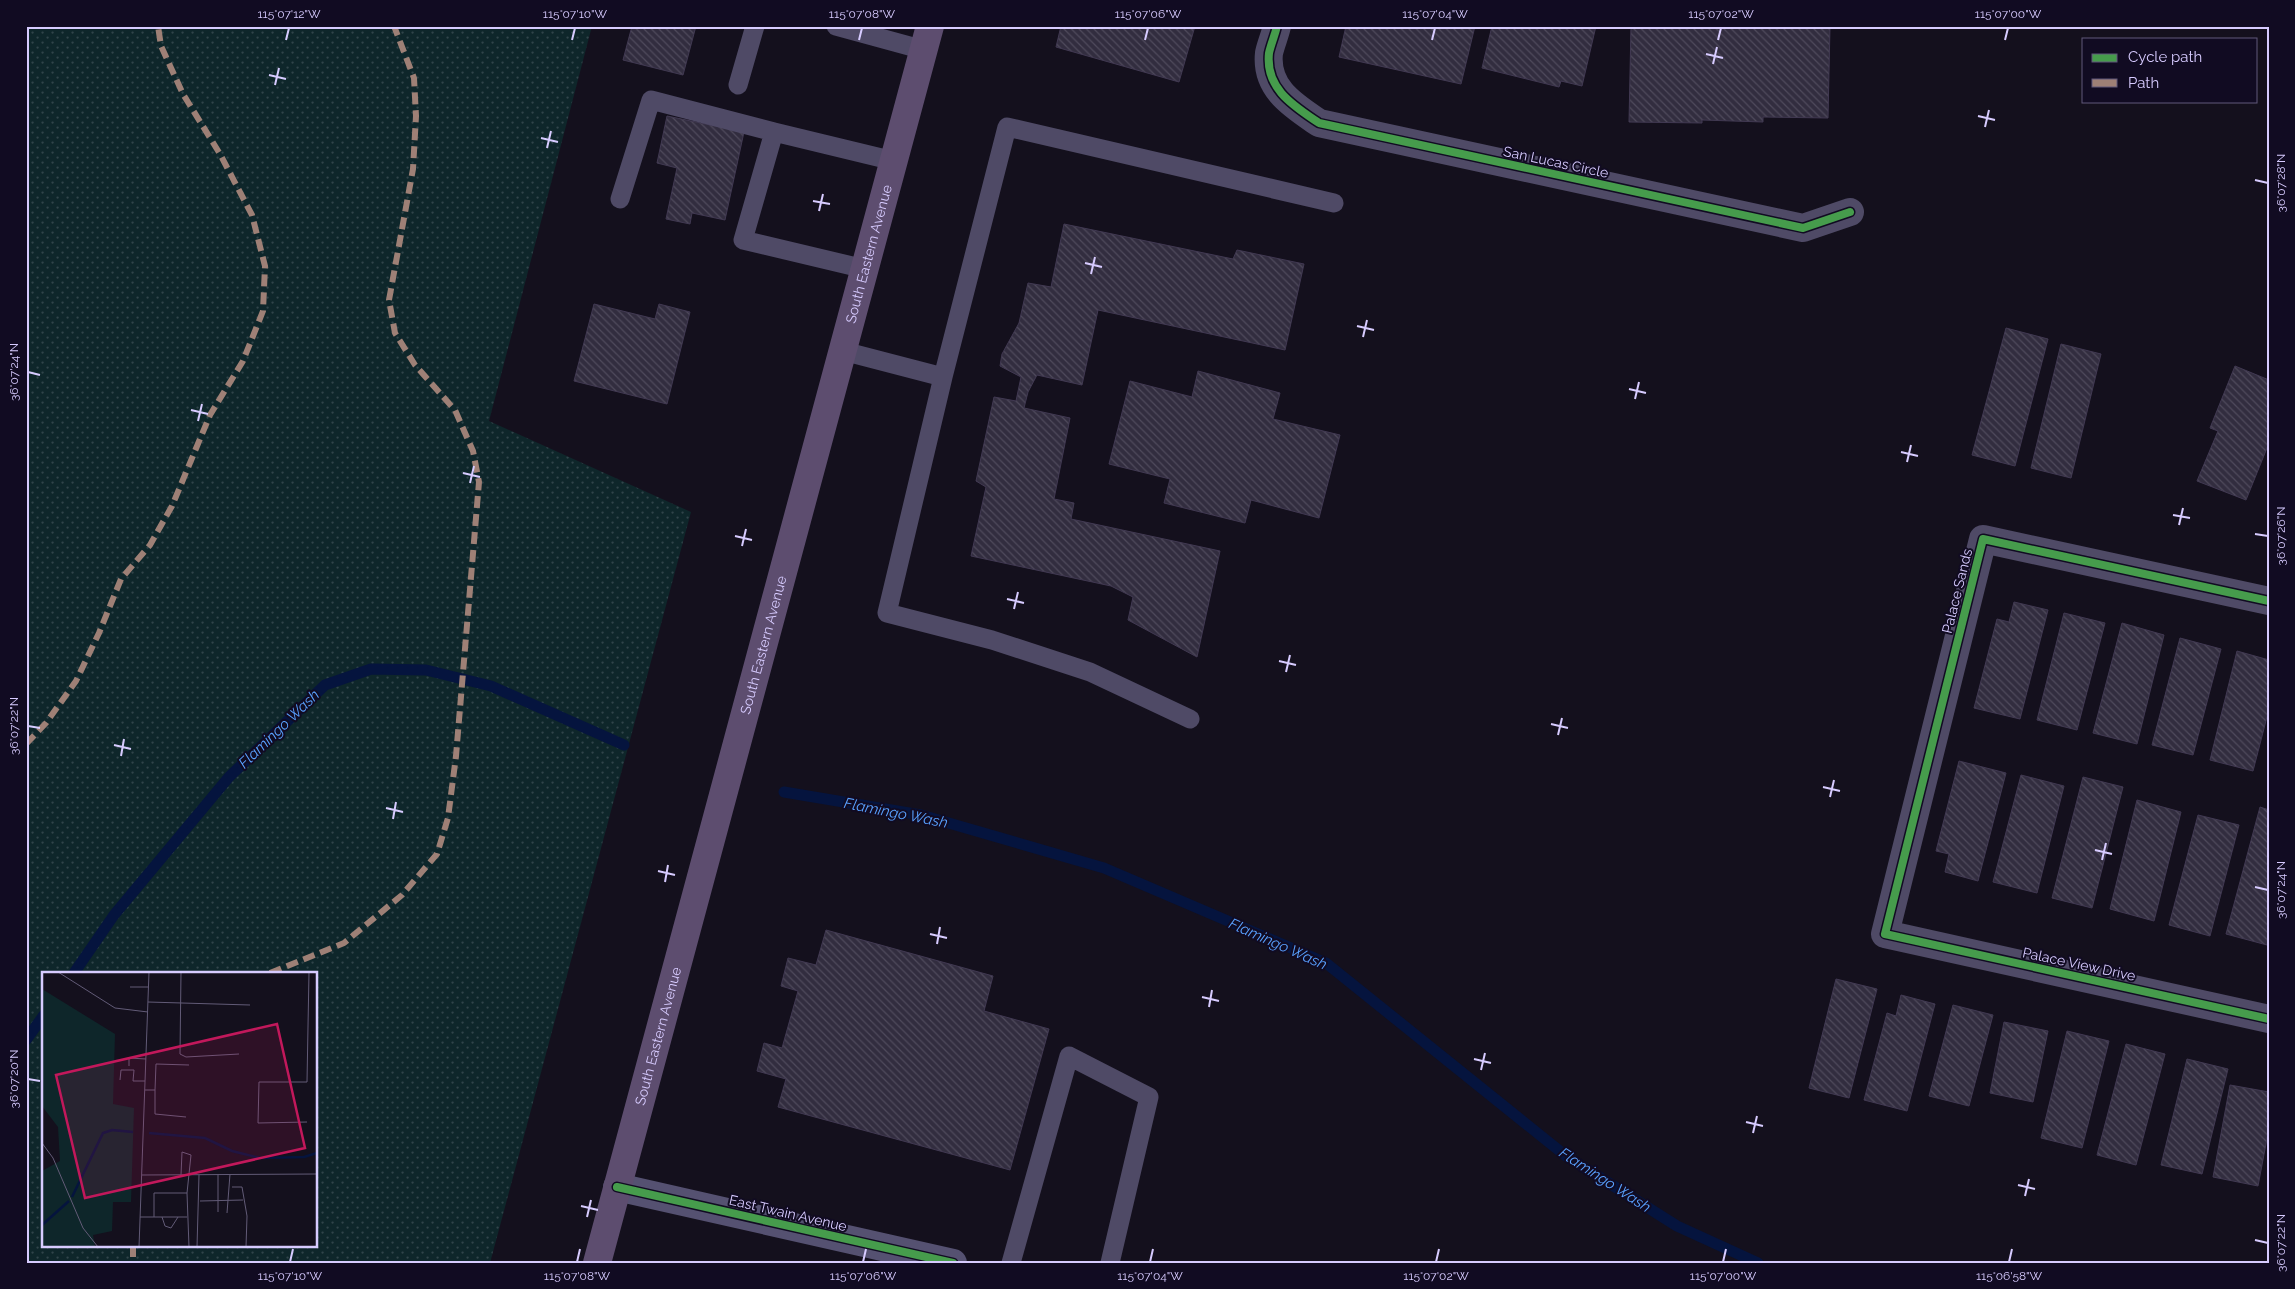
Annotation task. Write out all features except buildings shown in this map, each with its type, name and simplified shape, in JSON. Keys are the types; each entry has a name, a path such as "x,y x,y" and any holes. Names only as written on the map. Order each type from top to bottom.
{"main road":[{"name":"South Eastern Avenue","path":"597,1263 927,38"}],"street":[{"name":"San Lucas Circle","path":"1277,26 1269,54 1272,80 1287,102 1319,123 1803,228 1850,212"},
{"name":"Palace Sands","path":"1884,934 1983,539 2269,601"},
{"name":"Palace View Drive","path":"1884,934 2269,1019"},
{"name":"East Twain Avenue","path":"617,1187 952,1263"}],"lane":[{"path":"738,85 755,26"},
{"path":"836,26 927,38"},
{"path":"620,198 652,100 894,161"},
{"path":"1190,719 1090,672 992,640 887,613 944,377 1008,126 1334,202"},
{"path":"774,132 743,240 865,268"},
{"path":"843,351 944,377"},
{"path":"1011,1263 1069,1056 1149,1097 1110,1263"}],"green space":[{"path":"26,26 592,26 489,421 691,512 490,1263 26,1263"}],"waterway":[{"name":"Flamingo Wash","path":"75,972 114,915 229,777 325,685 371,669 426,670 491,686 624,745"},
{"name":"Flamingo Wash","path":"784,792 921,815 1104,868 1326,963 1566,1156 1677,1226 1758,1263"},
{"name":"Flamingo Wash","path":"26,1040 42,1018"}],"marked path":[{"path":"26,744 46,723 76,681 99,633 121,579 150,545 172,506 210,415 243,361 263,311 265,266 252,215 220,154 183,94 161,46 158,26"},
{"path":"272,972 344,943 402,895 437,854 448,818 456,756 479,482 473,451 455,410 415,365 395,333 389,300 413,169 416,116 414,78 394,26"},
{"path":"133,1246 133,1263"}],"cycle path":[{"path":"1277,26 1269,53 1269,66 1272,77 1276,86 1291,103 1319,123 1803,228 1850,212"},
{"path":"2269,601 1983,539 1885,934 2269,1019"},
{"path":"617,1187 953,1263"}]}
